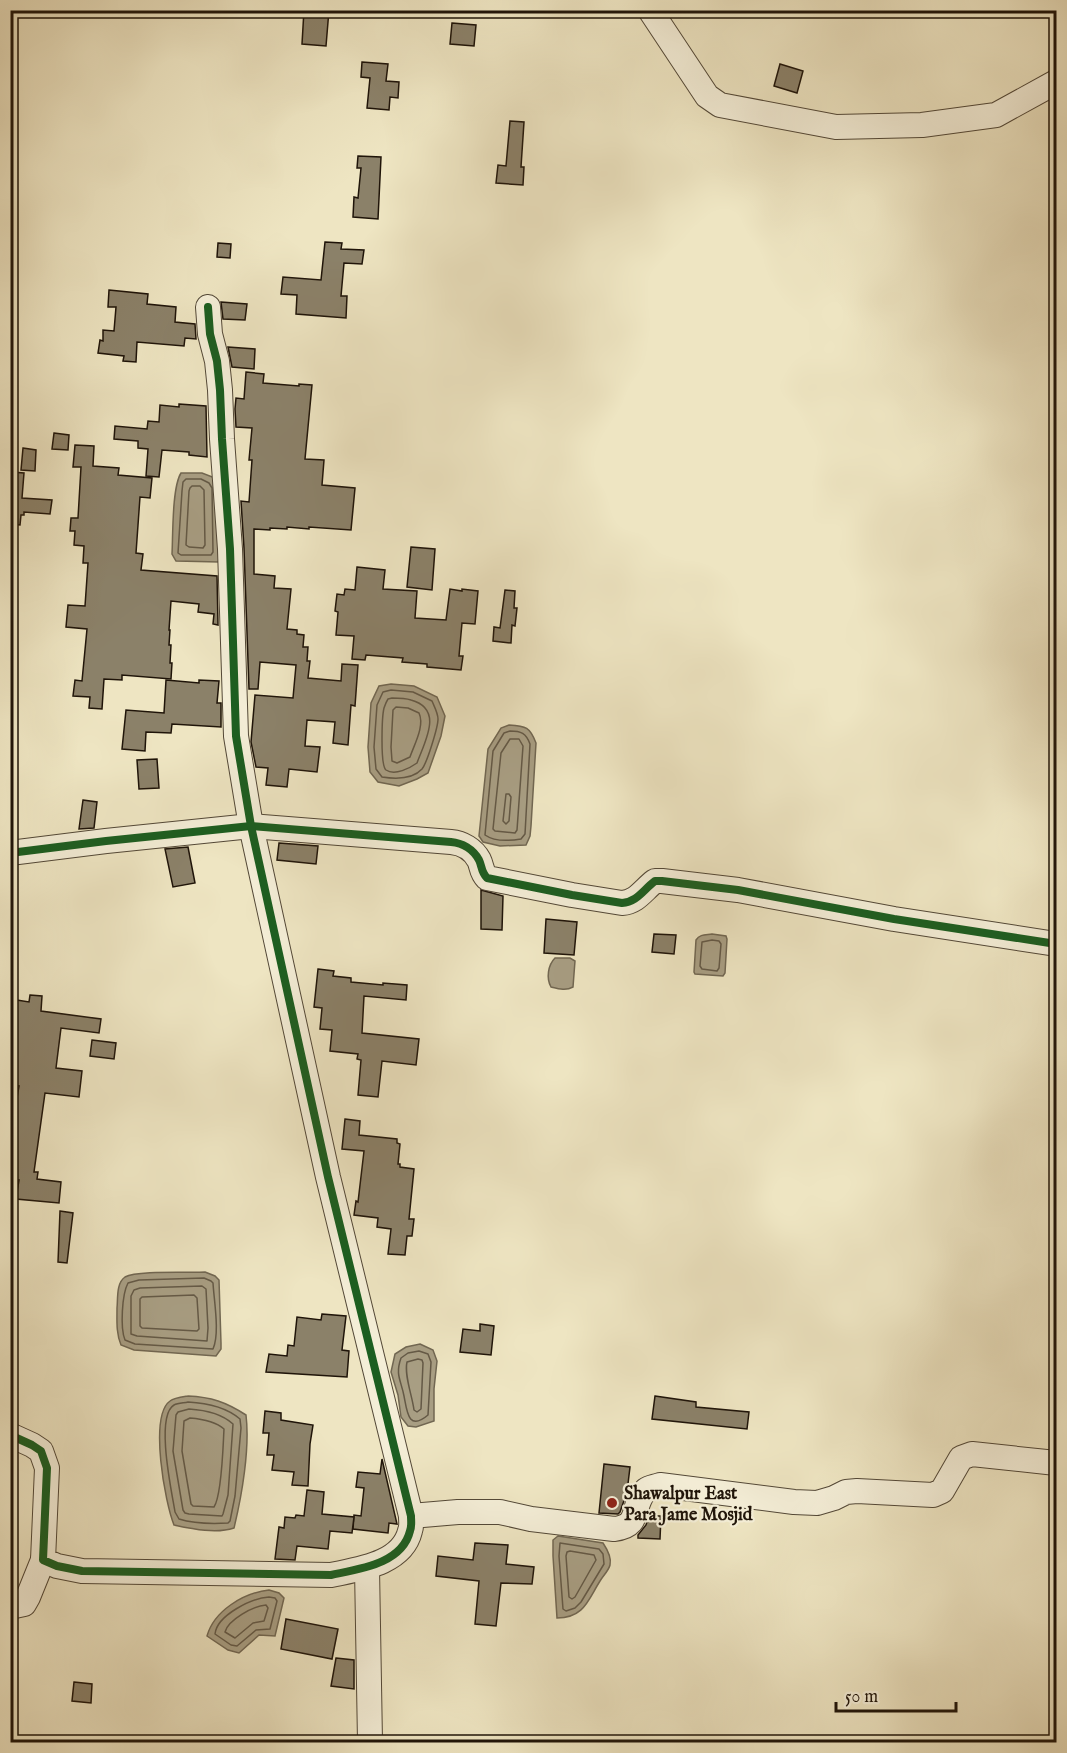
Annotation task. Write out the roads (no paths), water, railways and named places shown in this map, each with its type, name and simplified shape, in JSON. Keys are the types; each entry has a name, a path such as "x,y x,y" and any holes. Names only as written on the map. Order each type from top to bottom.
{"street":[{"path":"650,10 707,96 720,105 836,127 922,125 996,115 1056,82"},
{"path":"43,1560 57,1566 82,1571 332,1575 367,1568 392,1556 405,1542 411,1530 411,1516 328,1177 250,826 236,736 230,549 220,390 217,360 210,334 208,307"},
{"path":"10,853 250,826 460,843 479,859 482,872 487,878 607,901 629,903 655,881 662,881 738,890 894,919 1056,944"},
{"path":"10,1436 40,1451 47,1468 43,1560 24,1604 10,1607"},
{"path":"411,1516 458,1512 500,1512 531,1519 614,1529 623,1528 632,1522 641,1497 648,1488 660,1485 817,1503 846,1492 858,1491 933,1496 942,1491 961,1458 972,1454 1056,1463"},
{"path":"367,1568 370,1743"}],"water":[{"path":"181,473 202,473 215,478 219,562 176,561 172,554 174,500"},
{"path":"391,684 414,686 437,697 445,716 441,736 428,773 399,786 378,782 370,772 368,747 371,703 379,686"},
{"path":"509,725 527,728 536,743 531,826 526,845 500,846 483,842 479,836 488,749 501,728"},
{"path":"712,934 726,936 727,939 725,973 723,976 695,974 696,940 701,936"},
{"path":"555,958 570,958 575,961 573,987 560,989 551,987 548,972"},
{"path":"205,1272 219,1280 221,1349 216,1356 134,1350 121,1345 117,1327 118,1296 120,1283 125,1277 151,1273"},
{"path":"420,1344 433,1350 437,1361 434,1421 416,1427 408,1426 401,1417 398,1395 391,1372 395,1354 406,1347"},
{"path":"188,1396 218,1401 246,1415 247,1442 244,1472 234,1528 212,1531 174,1525 170,1514 163,1480 160,1424 164,1410 170,1401"},
{"path":"558,1536 603,1543 609,1553 610,1562 584,1607 573,1615 557,1618 553,1540"},
{"path":"269,1590 279,1593 284,1598 275,1636 259,1635 239,1653 228,1650 207,1636 216,1619 231,1605 249,1595"}],"place":[{"name":"Shawalpur East Para Jame Mosjid","path":"612,1503"}]}
